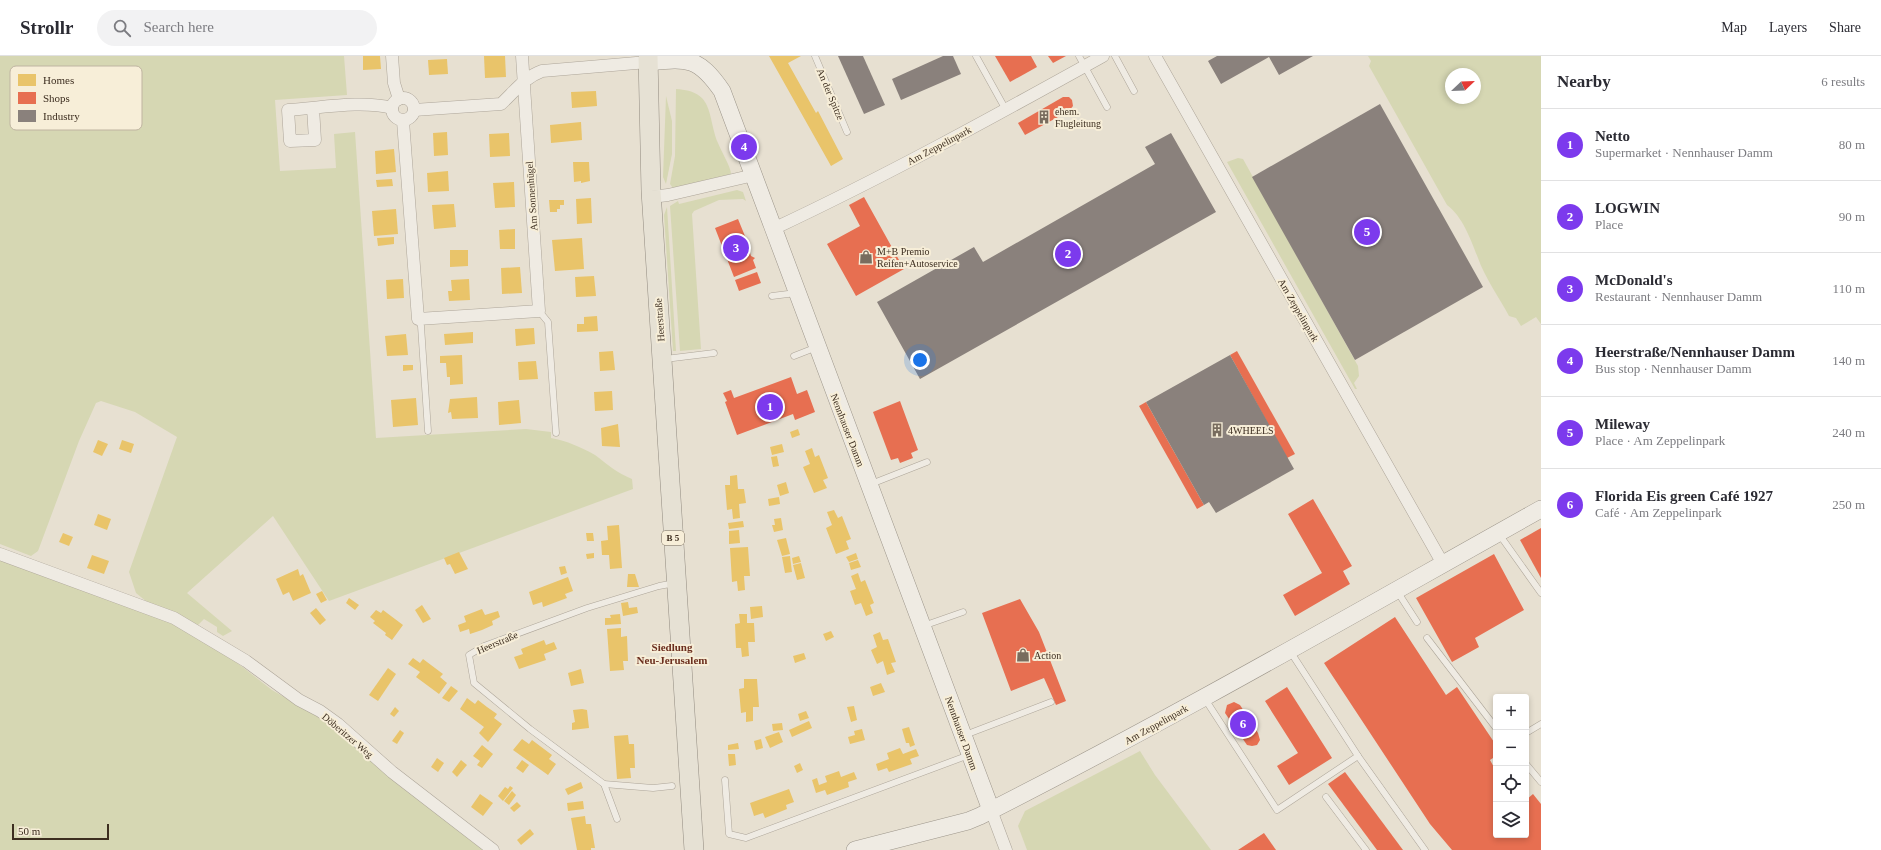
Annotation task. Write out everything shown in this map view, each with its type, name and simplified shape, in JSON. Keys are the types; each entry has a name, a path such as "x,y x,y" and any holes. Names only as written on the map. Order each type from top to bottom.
{"main road":[{"name":"Nennhauser Damm","path":"648,59 688,60 700,63 722,91 991,810"},
{"name":"Heerstraße","path":"648,59 651,197 694,850"},
{"name":"Am Zeppelinpark","path":"855,850 893,845 968,821 991,810 1104,752 1204,698 1541,508"}],"street":[{"path":"392,56 396,104 395,117 403,121"},
{"name":"Am Sonnenhügel","path":"522,56 539,311"},
{"name":"Am Zeppelinpark","path":"773,229 823,205 1006,110 1081,61 1103,56"},
{"name":"Am Zeppelinpark","path":"1155,56 1443,564"},
{"path":"414,110 501,104 523,82 535,73 648,59"},
{"path":"313,108 370,104 396,104 410,100 414,110 411,117 403,121"},
{"path":"403,121 418,319 539,311"},
{"path":"651,197 668,195 754,175"},
{"name":"Döberitzer Weg","path":"0,554 174,618 246,661 299,700 320,711 338,724 392,772 493,850"},
{"name":"Nennhauser Damm","path":"991,810 1006,850"}],"lane":[{"name":"An der Spitze","path":"815,56 847,132"},
{"path":"976,56 1006,110"},
{"path":"1115,56 1134,91"},
{"path":"1081,61 1106,107"},
{"path":"772,296 797,293"},
{"name":"Am Sonnenhügel","path":"539,311 548,322 556,433"},
{"path":"418,319 421,326 428,431"},
{"path":"794,356 817,346"},
{"path":"661,359 714,353"},
{"path":"869,485 927,462"},
{"path":"1498,533 1541,593"},
{"name":"Heerstraße","path":"604,784 530,729 474,683 469,655 484,646 587,608 659,586 676,583"},
{"path":"1396,590 1417,622"},
{"path":"922,626 963,612"},
{"path":"1428,638 1493,724"},
{"path":"1289,650 1358,756 1425,850"},
{"path":"1204,698 1277,810 1358,756"},
{"path":"963,736 1051,702"},
{"path":"1529,731 1541,724"},
{"path":"725,780 729,834 746,838 970,754"},
{"path":"1528,766 1541,782"},
{"path":"617,819 604,784 653,788 672,786"},
{"path":"1326,797 1366,850"}],"green space":[{"path":"0,56 344,56 347,95 275,100 280,171 336,168 334,134 355,132 376,438 526,429 551,432 551,438 584,449 632,479 633,489 329,601 273,516 187,593 232,631 223,636 217,632 217,627 204,619 198,625 147,602 136,593 129,572 177,437 135,412 101,401 96,403 79,441 38,551 31,556 0,544"},
{"path":"1368,56 1541,56 1541,324 1536,317 1521,326 1516,318 1509,316 1484,272 1462,222 1447,205 1369,66 1371,61"},
{"path":"676,89 697,94 704,100 708,107 718,143 728,163 731,174 673,188 670,184 675,156"},
{"path":"666,96 672,121 672,154 666,184 663,177"},
{"path":"1238,158 1243,159 1358,366 1359,376 1354,383 1357,389 1355,389 1227,162"},
{"path":"737,190 743,192 746,201 743,199 719,200 694,211 692,214 701,349 680,351 670,206 678,201 679,204"},
{"path":"667,207 676,351 673,351 664,215"},
{"path":"0,560 179,625 236,662 272,690 336,727 486,850 0,850"},
{"path":"1140,751 1155,775 1211,850 1027,850 1018,826 1025,811"}],"building: Homes":[{"path":"363,56 380,56 381,69 363,70"},
{"path":"484,56 505,56 506,77 485,78"},
{"path":"769,56 801,56 788,63 816,113 818,111 843,159 831,166"},
{"path":"447,59 448,74 429,75 428,60"},
{"path":"596,91 597,106 572,108 571,92"},
{"path":"581,122 582,140 551,143 550,125"},
{"path":"447,132 448,155 434,156 433,133"},
{"path":"509,133 510,156 490,157 489,134"},
{"path":"394,149 396,172 376,174 375,151"},
{"path":"573,162 589,162 590,181 581,183 581,181 574,182"},
{"path":"448,171 449,191 428,192 427,173"},
{"path":"392,179 393,186 377,187 376,180"},
{"path":"514,182 515,207 495,208 493,183"},
{"path":"591,198 592,223 577,224 576,199"},
{"path":"549,200 564,200 564,205 560,205 560,209 557,209 557,212 550,212"},
{"path":"454,204 456,227 434,229 432,205"},
{"path":"396,209 398,234 374,236 372,211"},
{"path":"515,229 515,249 500,249 499,230"},
{"path":"394,237 394,244 378,246 377,238"},
{"path":"582,238 584,269 555,271 552,240"},
{"path":"450,250 468,250 468,266 450,267"},
{"path":"520,267 522,293 502,294 501,268"},
{"path":"594,276 596,296 576,297 575,277"},
{"path":"403,279 404,298 387,299 386,280"},
{"path":"469,279 470,300 449,301 448,291 452,291 451,280"},
{"path":"597,316 598,331 577,332 577,324 584,324 584,317"},
{"path":"534,328 535,344 516,346 515,329"},
{"path":"473,332 473,343 445,345 444,334"},
{"path":"406,334 408,355 387,356 385,336"},
{"path":"613,351 615,370 600,371 599,352"},
{"path":"462,355 463,384 450,385 450,377 447,377 446,363 440,363 440,356"},
{"path":"536,361 538,379 519,380 518,362"},
{"path":"403,365 413,365 413,370 403,371"},
{"path":"612,391 613,410 595,411 594,392"},
{"path":"477,397 478,418 452,419 451,412 448,413 450,399"},
{"path":"416,398 418,425 393,427 391,400"},
{"path":"519,400 521,423 499,425 498,402"},
{"path":"618,424 620,447 602,446 601,428"},
{"path":"798,429 800,435 792,438 790,432"},
{"path":"98,440 108,444 102,456 93,452"},
{"path":"122,440 134,444 131,453 119,449"},
{"path":"782,444 784,452 772,455 770,447"},
{"path":"812,448 815,457 819,455 828,478 823,480 827,488 814,493 803,467 810,464 805,451"},
{"path":"777,456 779,466 773,467 771,457"},
{"path":"737,475 738,489 744,489 746,503 739,504 740,518 733,519 732,509 727,510 725,485 730,485 730,476"},
{"path":"786,482 789,493 780,496 777,485"},
{"path":"779,497 780,504 769,506 768,499"},
{"path":"834,510 838,518 842,516 851,539 846,541 849,549 836,554 826,528 832,525 827,512"},
{"path":"98,514 111,519 107,530 94,525"},
{"path":"781,518 783,530 774,532 772,525 775,525 774,519"},
{"path":"743,521 744,527 729,529 728,523"},
{"path":"619,525 622,568 610,569 609,555 602,555 601,541 608,540 607,526"},
{"path":"739,530 740,543 729,544 729,531"},
{"path":"63,533 73,537 69,546 59,542"},
{"path":"586,533 593,533 594,541 587,541"},
{"path":"786,538 790,554 782,556 777,540"},
{"path":"748,547 750,576 744,576 745,590 738,591 737,581 732,582 730,548"},
{"path":"459,552 468,569 455,574 450,564 447,565 444,558"},
{"path":"594,553 594,558 587,559 586,554"},
{"path":"856,553 858,559 849,562 846,557"},
{"path":"92,555 109,561 104,574 87,568"},
{"path":"790,556 792,572 785,573 782,557"},
{"path":"799,556 801,562 793,564 792,558"},
{"path":"858,560 861,567 851,570 849,563"},
{"path":"801,563 805,578 797,580 793,565"},
{"path":"565,566 567,573 561,575 559,567"},
{"path":"298,569 300,576 303,574 311,593 293,601 289,592 283,595 276,579"},
{"path":"858,573 861,582 865,580 874,603 870,605 873,613 866,616 861,603 855,605 850,591 856,589 851,576"},
{"path":"628,574 635,574 639,587 627,587"},
{"path":"568,577 573,591 565,594 567,598 543,607 542,602 533,605 529,592"},
{"path":"322,591 327,600 321,603 316,594"},
{"path":"349,598 359,605 355,610 346,603"},
{"path":"628,602 629,608 637,607 638,613 623,616 621,603"},
{"path":"422,605 431,619 423,623 415,610"},
{"path":"762,606 763,617 751,619 750,607"},
{"path":"316,608 326,620 320,625 310,613"},
{"path":"482,609 485,615 498,611 500,617 492,621 493,625 482,630 470,634 469,629 460,632 458,625 466,622 464,616"},
{"path":"376,610 381,613 383,610 403,625 392,640 385,635 386,633 373,623 375,621 370,617"},
{"path":"620,614 621,624 605,625 605,618 611,618 610,615"},
{"path":"739,614 747,614 747,623 754,623 755,642 748,642 749,656 742,657 741,648 736,648 735,624 740,623"},
{"path":"621,628 621,637 627,636 628,661 623,661 624,670 610,671 607,629"},
{"path":"831,631 834,637 826,641 823,634"},
{"path":"880,632 883,640 888,639 896,662 891,663 895,672 887,675 883,661 877,664 871,650 877,647 873,635"},
{"path":"544,640 546,645 554,642 557,649 544,654 546,660 519,669 514,657 523,654 521,649"},
{"path":"804,653 806,659 795,663 793,656"},
{"path":"413,658 420,663 423,659 443,674 440,677 447,683 439,694 416,677 420,672 408,664"},
{"path":"388,668 396,674 378,701 369,695"},
{"path":"581,669 584,683 571,686 568,673"},
{"path":"744,679 757,679 759,707 753,707 753,721 746,722 746,712 741,713 739,689 744,688"},
{"path":"881,683 885,692 873,696 870,687"},
{"path":"451,686 458,691 449,702 442,698"},
{"path":"467,698 475,704 478,700 497,714 494,718 502,724 488,742 479,733 484,727 460,709"},
{"path":"854,706 857,720 851,722 847,707"},
{"path":"395,707 399,711 394,717 390,714"},
{"path":"573,710 587,710 589,728 572,730 572,723 575,722"},
{"path":"806,711 809,718 800,721 798,714"},
{"path":"809,721 812,728 792,737 789,730"},
{"path":"782,723 783,730 773,731 772,724"},
{"path":"909,727 915,745 910,747 909,743 906,743 902,729"},
{"path":"862,729 865,740 850,744 848,737 855,735 854,731"},
{"path":"400,730 404,733 397,744 392,741"},
{"path":"779,732 783,742 770,748 765,737"},
{"path":"628,735 629,744 634,744 635,768 630,768 631,778 617,779 614,736"},
{"path":"522,739 529,744 532,740 552,755 549,759 556,764 548,775 513,750"},
{"path":"761,739 763,748 756,750 754,741"},
{"path":"738,743 739,749 728,750 728,745"},
{"path":"482,745 493,754 482,768 477,765 480,761 473,756"},
{"path":"900,748 903,754 916,749 919,756 910,759 912,764 889,772 887,768 878,771 876,764 889,759 887,753"},
{"path":"728,754 735,754 736,765 729,766"},
{"path":"437,758 444,763 438,772 431,767"},
{"path":"461,760 467,765 457,777 452,772"},
{"path":"522,760 529,765 523,773 516,768"},
{"path":"800,763 803,770 797,773 794,766"},
{"path":"839,771 841,777 854,772 857,779 848,782 849,787 827,795 825,790 816,793 812,780 817,778 819,785 827,782 825,776"},
{"path":"581,782 583,788 568,795 565,789"},
{"path":"510,786 513,788 503,801 498,796 505,787 508,789"},
{"path":"789,789 794,802 786,805 787,809 765,818 763,813 754,816 750,803"},
{"path":"512,791 516,795 509,805 504,801"},
{"path":"480,794 493,803 483,816 471,807"},
{"path":"583,801 584,809 568,811 567,803"},
{"path":"517,802 521,806 514,812 510,808"},
{"path":"585,816 586,824 591,824 595,848 591,848 591,850 577,850 571,818"},
{"path":"530,829 534,834 521,845 517,840"}],"building: Shops":[{"path":"995,56 1031,56 1037,67 1010,82"},
{"path":"1048,56 1066,56 1053,63"},
{"name":"ehem. Flugleitung","path":"1063,97 1069,97 1072,100 1073,106 1069,111 1025,135 1018,123"},
{"name":"M+B Premio Reifen+Autoservice","path":"864,197 904,269 856,296 827,244 860,226 849,205"},
{"path":"738,219 751,256 755,258 753,260 756,268 734,277 715,228"},
{"path":"757,272 761,283 739,291 735,280"},
{"path":"1237,351 1295,454 1287,458 1230,355"},
{"path":"791,377 797,394 807,390 815,412 795,420 793,414 737,435 725,402 727,401 723,393 731,390 734,398"},
{"path":"900,401 918,450 911,453 913,458 900,463 898,458 891,460 873,412"},
{"path":"1146,402 1204,505 1197,509 1139,406"},
{"path":"1313,499 1352,566 1343,571 1350,584 1295,616 1283,595 1322,573 1288,514"},
{"path":"1541,528 1541,578 1520,540"},
{"path":"1494,554 1524,610 1475,638 1479,647 1452,662 1416,598"},
{"name":"Action","path":"1020,599 1039,632 1066,701 1056,705 1044,678 1011,691 982,613"},
{"path":"1395,617 1446,695 1457,687 1493,741 1493,758 1490,760 1493,766 1493,838 1529,838 1529,797 1533,794 1541,804 1541,850 1452,850 1430,824 1324,663"},
{"path":"1287,687 1332,758 1289,785 1277,766 1298,753 1265,701"},
{"path":"1234,702 1240,705 1258,733 1260,740 1257,745 1247,745 1225,713 1227,705"},
{"path":"1345,772 1403,850 1377,850 1328,784"},
{"path":"1264,833 1276,850 1238,850"}],"building: Industry":[{"path":"838,56 863,56 885,105 864,114"},
{"path":"943,56 953,56 961,74 901,100 892,79"},
{"path":"1217,56 1313,56 1279,75 1269,57 1221,84 1208,61"},
{"path":"1380,104 1483,287 1355,360 1252,177"},
{"path":"1171,133 1216,212 920,379 877,302 974,247 983,262 1155,164 1145,147"},
{"name":"4WHEELS","path":"1230,355 1294,469 1216,513 1209,502 1204,505 1146,402"}],"place":[{"name":"ehem. Flugleitung","path":"1044,117"},
{"name":"Heerstraße/Nennhauser Damm","path":"744,147"},
{"name":"Mileway","path":"1367,232"},
{"name":"McDonald's","path":"736,248"},
{"name":"LOGWIN","path":"1068,254"},
{"name":"M+B Premio Reifen+Autoservice","path":"866,257"},
{"name":"Netto","path":"770,407"},
{"name":"4WHEELS","path":"1217,430"},
{"name":"Action","path":"1023,655"},
{"name":"Florida Eis green Café 1927","path":"1243,724"}],"district":[{"name":"Siedlung Neu-Jerusalem","path":"672,653"}]}
